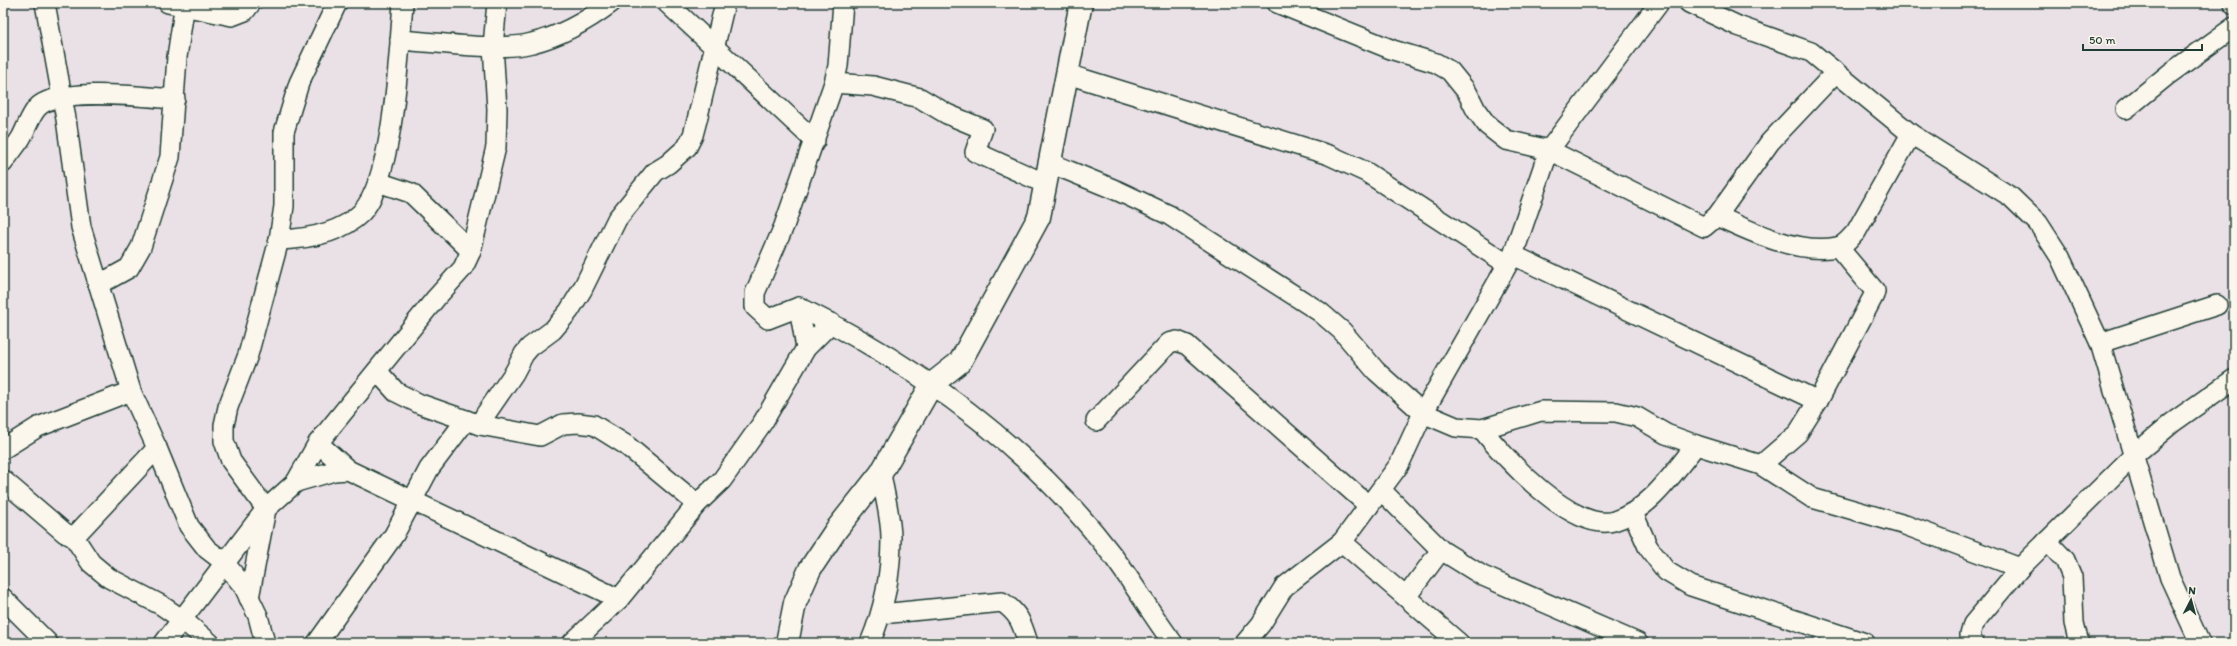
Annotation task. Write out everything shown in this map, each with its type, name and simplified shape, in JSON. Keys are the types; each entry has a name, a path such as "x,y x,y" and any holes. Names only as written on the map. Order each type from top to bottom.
{"street":[{"path":"45,3 62,98 81,227 131,391 158,448 189,526 207,548 224,562 244,587 258,616 265,643"},
{"path":"97,282 109,279 129,268 141,247 170,157 175,99 179,4 232,16 245,11 250,3"},
{"path":"249,598 266,509 231,461 224,441 224,425 228,407 248,355 279,240 284,206 284,132 299,83 337,3"},
{"path":"279,240 301,239 326,233 347,224 362,212 378,182 388,143 403,3"},
{"path":"164,643 183,620 224,562 266,509 296,482 318,443 463,268 471,251 496,147 497,109 493,46 497,3"},
{"path":"400,40 493,46 531,43 572,29 611,3"},
{"path":"667,3 715,46 815,141"},
{"path":"317,643 394,535 429,469 473,422 485,415 514,373 530,346 553,330 569,311 582,290 617,219 655,172 668,164 687,147 693,135 697,120 725,3"},
{"path":"843,3 838,66 834,83 815,141 784,226 755,293 755,308 768,319 799,307 831,323 932,384 1009,443 1050,482 1113,556 1173,643"},
{"path":"787,643 795,603 810,569 836,530 881,473 932,384 960,362 1039,217 1081,3"},
{"path":"1277,3 1393,50 1436,63 1450,71 1468,92 1476,110 1487,125 1506,140 1549,150 1699,226 1704,227 1717,216 1770,142 1836,72"},
{"path":"1245,643 1261,624 1284,587 1342,542 1382,491 1399,465 1423,413 1510,260 1549,150 1659,3"},
{"path":"1689,3 1732,23 1812,52 1911,134 2011,197 2038,223 2060,257 2100,343 2170,578 2200,643"},
{"path":"2126,109 2169,74 2234,27"},
{"path":"1067,74 1329,155 1366,172 1510,260 1818,401"},
{"path":"834,83 873,86 920,98 947,114 983,129 975,152 1048,174 1118,191 1169,215 1320,312 1342,331 1376,371 1423,413 1456,427 1482,429 1541,412 1616,412 1637,417 1666,434 1696,446 1761,465 1812,498 1904,525 2020,568"},
{"path":"3,163 21,138 36,109 41,104 62,98 93,94 175,99"},
{"path":"1717,216 1748,231 1774,240 1822,248 1838,247 1845,244 1856,232 1911,134"},
{"path":"378,182 411,193 471,251"},
{"path":"1761,465 1798,433 1818,401 1875,291 1838,247"},
{"path":"2100,343 2217,304"},
{"path":"799,307 806,348"},
{"path":"572,643 618,599 697,504 722,480 763,422 806,348 831,323"},
{"path":"1096,421 1169,343 1177,342 1187,345 1369,506"},
{"path":"377,371 396,392 420,404 473,422 540,436 563,424 578,422 594,425 626,445 697,504"},
{"path":"1973,643 1970,635 1973,624 2020,568 2133,456 2172,423 2234,379"},
{"path":"3,449 38,427 131,391"},
{"path":"1482,429 1501,454 1523,474 1561,505 1582,518 1596,523 1613,522 1633,513 1660,489 1696,446"},
{"path":"318,443 348,470 618,599"},
{"path":"74,537 158,448"},
{"path":"296,482 334,471 348,470"},
{"path":"870,643 881,614 888,586 891,536 881,473"},
{"path":"3,480 48,519 74,537 91,563 109,578 183,620 210,643"},
{"path":"1382,491 1441,550 1483,576 1638,643"},
{"path":"1633,513 1648,547 1666,571 1691,586 1865,643"},
{"path":"2047,541 2066,560 2072,577 2074,623 2079,643"},
{"path":"1342,542 1459,643"},
{"path":"1406,598 1441,550"},
{"path":"3,598 48,643"},
{"path":"881,614 1002,602 1013,609 1022,622 1028,643"}]}
